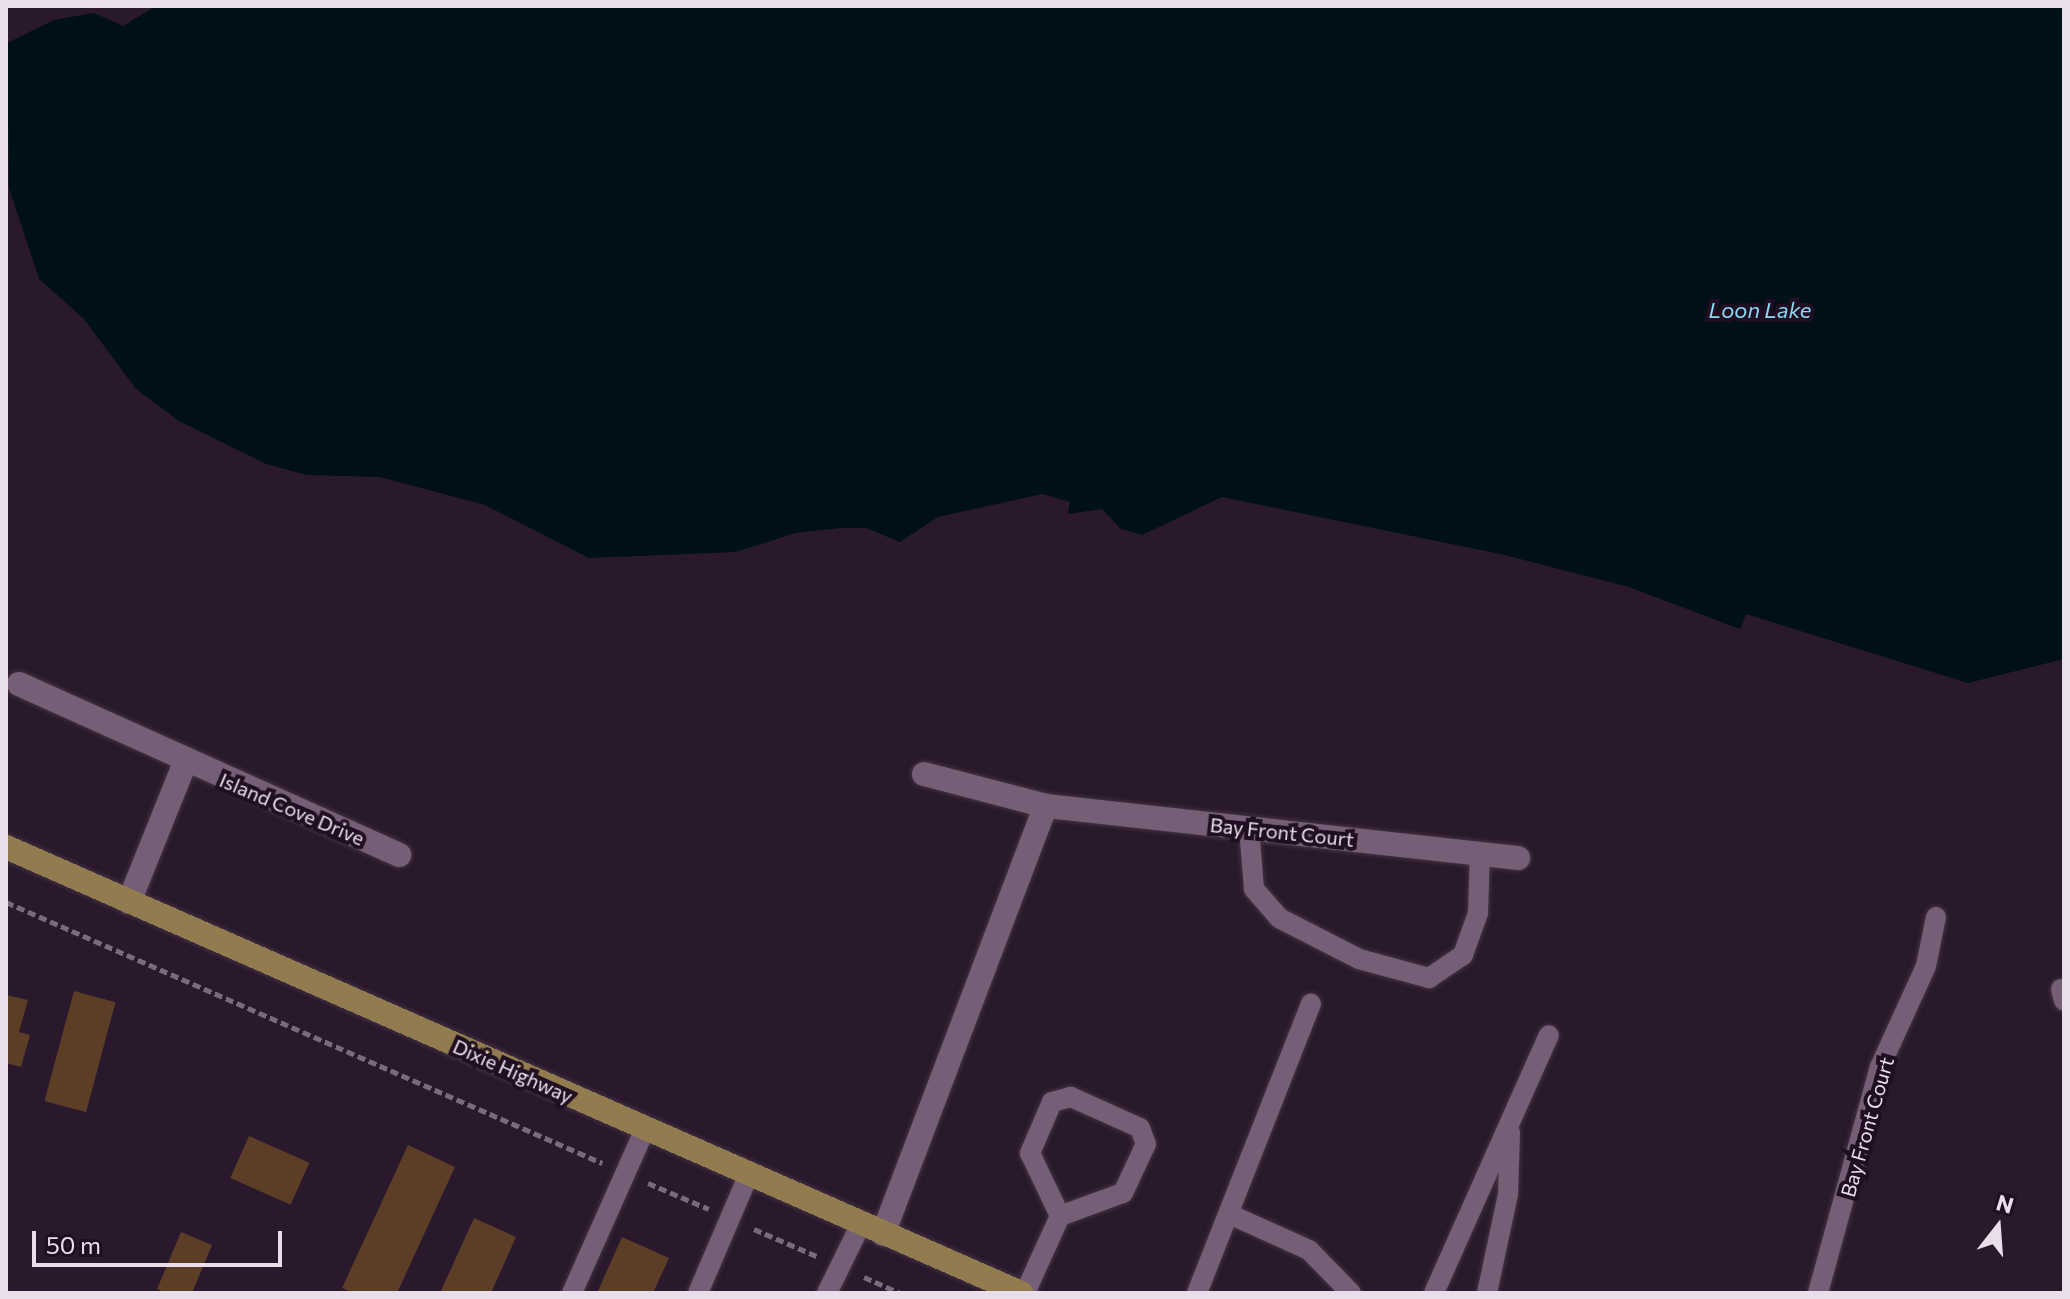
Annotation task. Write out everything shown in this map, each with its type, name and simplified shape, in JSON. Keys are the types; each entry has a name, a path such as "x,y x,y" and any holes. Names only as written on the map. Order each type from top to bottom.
{"main road":[{"name":"Dixie Highway","path":"6,847 1023,1293"}],"street":[{"name":"Island Cove Drive","path":"19,684 185,763 399,855"},
{"path":"129,902 185,763"},
{"name":"Bay Front Court","path":"924,774 1046,806 1518,858"},
{"path":"872,1229 1046,806"}],"lane":[{"path":"1249,828 1254,889 1279,918 1359,959 1429,978 1463,955 1478,913 1480,854"},
{"name":"Bay Front Court","path":"1818,1293 1880,1067 1926,966 1936,917"},
{"path":"1197,1293 1311,1004"},
{"path":"1434,1293 1549,1035"},
{"path":"1023,1293 1060,1216 1123,1193 1146,1144 1140,1128 1071,1097 1052,1102 1030,1153 1060,1216"},
{"path":"1487,1293 1508,1194 1511,1121"},
{"path":"572,1293 645,1129"},
{"path":"698,1293 749,1174"},
{"path":"1229,1214 1309,1250 1351,1293"},
{"path":"827,1293 840,1267 872,1229"}],"path":[{"path":"6,902 900,1293"}],"water":[{"name":"Loon Lake","path":"156,6 2064,6 2064,659 1968,683 1746,614 1740,629 1629,587 1505,555 1222,497 1142,535 1121,529 1102,509 1068,514 1070,502 1042,494 938,517 900,542 866,528 840,528 795,533 736,552 589,558 485,505 380,477 307,475 266,464 179,421 136,389 84,319 39,279 9,188 7,43 54,20 94,13 123,26"}],"building":[{"path":"74,991 116,1002 86,1112 44,1101"},
{"path":"6,995 28,1000 19,1032 30,1035 21,1067 6,1063"},
{"path":"249,1136 309,1163 291,1205 230,1178"},
{"path":"408,1145 455,1167 397,1293 354,1293 342,1288"},
{"path":"474,1218 516,1237 491,1293 440,1293"},
{"path":"181,1232 212,1245 192,1293 165,1293 157,1289"},
{"path":"622,1237 669,1258 653,1293 597,1293"}]}
